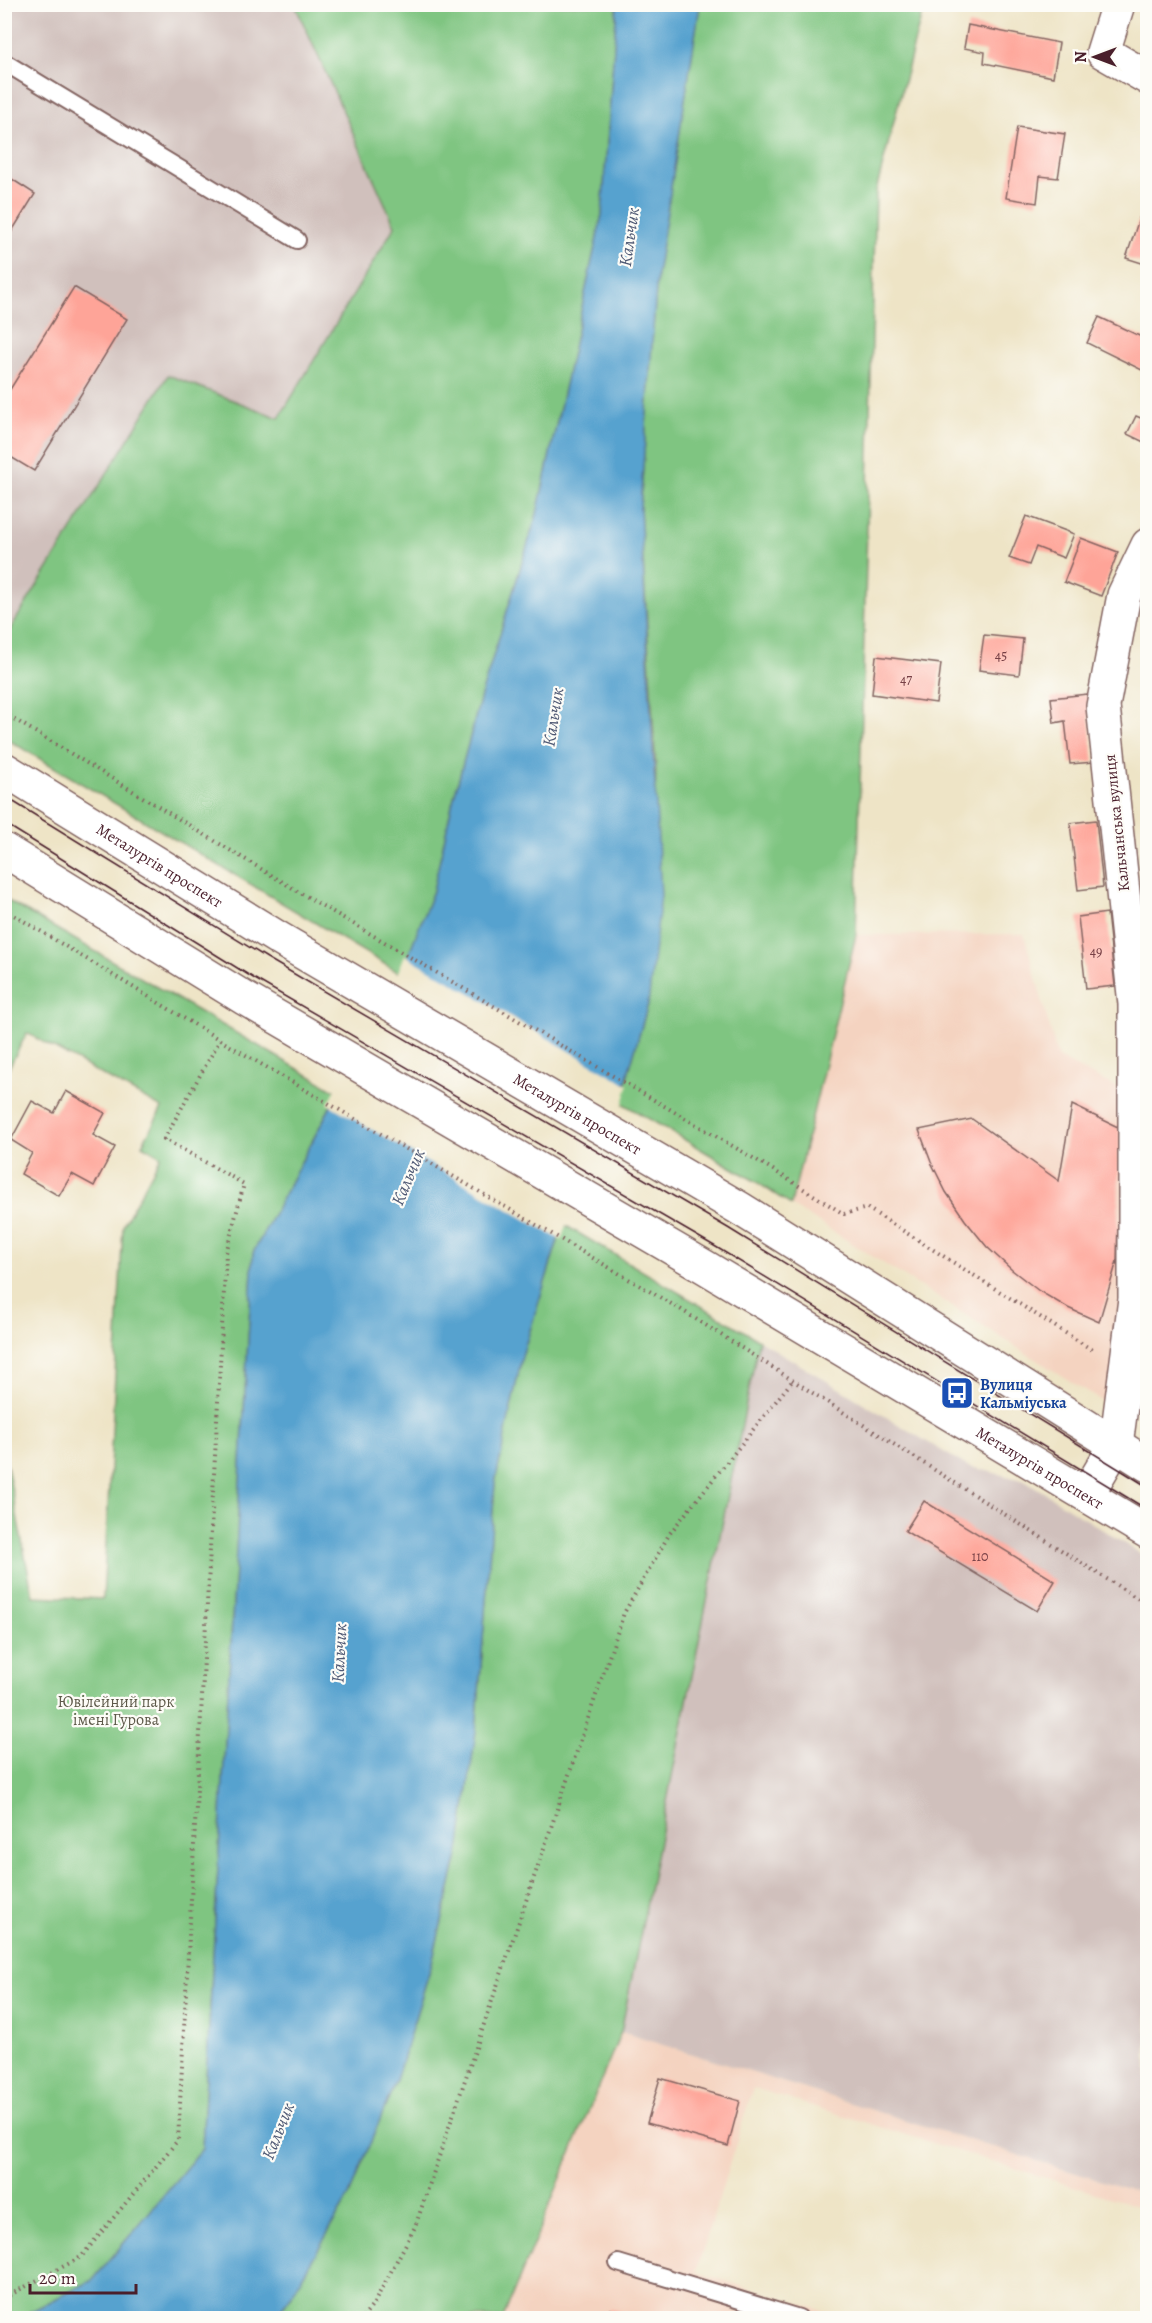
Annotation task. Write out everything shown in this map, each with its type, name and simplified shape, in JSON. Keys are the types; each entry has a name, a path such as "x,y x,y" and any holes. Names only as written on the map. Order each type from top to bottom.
{"main road":[{"path":"1118,4 1103,52 1148,78"},
{"name":"Кальчанська вулиця","path":"1087,1494 1116,1445 1135,1299 1135,1004 1103,706 1124,595 1148,545"},
{"name":"Металургів проспект","path":"4,769 278,938 739,1208 1148,1465"},
{"name":"Металургів проспект","path":"4,850 244,998 705,1267 1148,1532"}],"lane":[{"path":"4,62 297,240"},
{"path":"618,2263 799,2319"}],"path":[{"path":"4,713 304,895 765,1165 844,1214 867,1208 1126,1372"},
{"path":"4,909 220,1040 680,1309 1148,1605"},
{"path":"4,2298 81,2257 178,2140 226,1253 244,1184 164,1139 220,1040"},
{"path":"363,2319 415,2227 624,1613 670,1533 793,1380"}],"shaded area":[{"path":"5,5 295,5 395,226 279,418 5,639"},
{"path":"1024,934 1058,1058 1128,1093 1128,1300 1113,1408 791,1205 856,935"},
{"path":"759,1340 967,1466 1026,1481 1147,1558 1147,2195 621,2032"},
{"path":"621,2032 1147,2195 1147,2209 753,2088 696,2272 847,2318 503,2318"}],"green space":[{"path":"295,5 617,5 602,215 537,514 481,696 452,805 433,891 401,974 5,738 4,639 168,375 279,418 395,226"},
{"path":"700,5 924,5 876,191 856,935 791,1205 755,1181 620,1102 648,1004 656,770 640,508 657,275"},
{"name":"Ювілейний парк імені Гурова","path":"5,899 338,1092 253,1253 202,2149 93,2280 18,2318 4,2318 4,1451 33,1596 103,1599 123,1226 161,1156 142,1145 162,1108 27,1033 5,1075"},
{"path":"563,1224 759,1340 621,2032 503,2318 274,2318 291,2296 348,2198 396,2080 431,1966 459,1851 476,1731 495,1483 522,1356"}],"water":[{"name":"Кальчик","path":"617,5 700,5 657,275 640,508 661,895 648,1004 620,1102 563,1224 522,1356 495,1483 476,1731 459,1851 431,1966 396,2080 348,2198 291,2296 274,2318 18,2318 93,2280 202,2149 253,1253 401,974 433,891 452,805 481,696 537,514 602,215"}],"pier":[{"path":"405,955 628,1085 623,1104 561,1240 328,1104 398,973"}],"building":[{"path":"968,25 1059,43 1053,77 984,63 985,52 964,48"},
{"path":"1017,127 1065,134 1058,178 1040,176 1037,203 1006,198"},
{"path":"4,174 35,194 4,244"},
{"path":"1140,216 1148,219 1148,265 1126,258"},
{"path":"74,287 127,319 34,471 4,453 4,399"},
{"path":"1099,317 1148,340 1148,373 1087,343"},
{"path":"1136,416 1148,421 1148,444 1127,434"},
{"path":"1026,516 1074,534 1064,558 1036,547 1029,565 1009,558"},
{"path":"1081,538 1118,552 1101,596 1064,582"},
{"path":"984,635 1023,639 1019,675 979,670"},
{"path":"876,656 941,664 936,703 872,694"},
{"path":"1087,694 1094,762 1070,764 1065,721 1054,723 1051,698"},
{"path":"1096,820 1103,887 1078,890 1070,823"},
{"path":"1107,913 1115,986 1086,989 1078,917"},
{"path":"66,1091 105,1113 93,1135 115,1147 94,1186 72,1174 59,1196 21,1174 32,1153 11,1140 32,1101 54,1113"},
{"path":"1072,1105 1120,1128 1117,1261 1099,1322 1039,1291 987,1247 946,1192 919,1130 972,1119 1059,1181"},
{"path":"924,1501 1055,1581 1037,1611 905,1531"},
{"path":"660,2078 740,2101 728,2146 647,2123"},
{"path":"610,2309 643,2318 607,2318"}],"tram line":[{"path":"4,796 267,958 728,1228 1148,1487"},
{"path":"4,823 255,979 716,1247 1148,1510"}],"place":[{"name":"Вулиця Кальміуська","path":"957,1393"}]}
